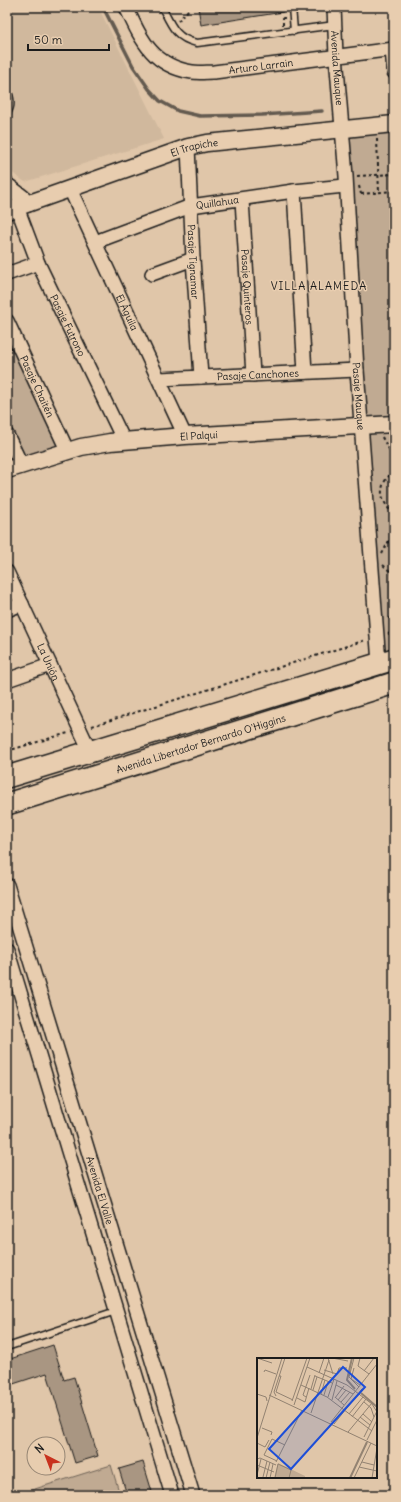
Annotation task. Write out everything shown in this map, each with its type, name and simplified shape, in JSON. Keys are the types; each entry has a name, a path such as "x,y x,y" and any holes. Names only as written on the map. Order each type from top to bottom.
{"main road":[{"path":"7,777 386,661"},
{"name":"Avenida Libertador Bernardo O'Higgins","path":"7,804 394,683"}],"street":[{"name":"Arturo Larrain","path":"126,7 140,36 153,54 171,66 191,72 214,72 393,49"},
{"name":"Avenida Mauque","path":"334,7 336,56 342,129"},
{"path":"393,49 394,72"},
{"name":"El Trapiche","path":"18,207 188,147 207,143 394,124"},
{"name":"Pasaje Mauque","path":"342,129 350,179 360,425 377,637 386,661"},
{"name":"Pasaje Tignamar","path":"188,147 202,377"},
{"name":"Quillahua","path":"95,242 191,206 242,200 350,179"},
{"path":"7,186 18,207"},
{"name":"El Águila","path":"70,189 185,436"},
{"path":"294,191 305,372"},
{"name":"Pasaje Quinteros","path":"242,200 253,375"},
{"name":"Pasaje Futrono","path":"18,207 38,263 124,441"},
{"path":"152,274 194,259"},
{"path":"7,274 38,263"},
{"name":"Pasaje Chaitén","path":"7,321 68,452"},
{"name":"Pasaje Canchones","path":"159,379 357,370"},
{"name":"El Palqui","path":"14,468 88,446 124,441 388,424"},
{"path":"7,435 14,468"},
{"name":"La Unión","path":"7,572 90,751"},
{"path":"7,610 22,604"},
{"path":"7,680 50,665"},
{"name":"Avenida El Valle","path":"7,885 193,1495"},
{"name":"Avenida El Valle","path":"7,949 172,1495"},
{"path":"165,1471 169,1478 175,1479 183,1474 184,1464"}],"lane":[{"path":"162,7 172,27 180,36 188,42 197,43 335,25"},
{"path":"292,7 294,30"},
{"path":"7,91 10,95 10,104 9,111 7,113"},
{"path":"7,1347 116,1311"}],"path":[{"path":"172,27 191,7"},
{"path":"374,138 378,141 378,175 380,193"},
{"path":"394,174 350,179 361,194 394,192"},
{"path":"388,424 382,439 391,452 394,462 392,474 384,484 382,498 386,506 394,515"},
{"path":"381,556 394,532"},
{"path":"382,564 394,575"},
{"path":"7,751 80,730 393,632 390,617 394,611"}],"shaded area":[{"path":"7,7 98,7 164,139 25,182 7,169"},
{"path":"394,128 394,648 375,652 348,132"},
{"path":"7,332 62,448 25,459 7,423"},
{"path":"111,1465 120,1495 19,1495 19,1494"}],"building":[{"path":"198,7 283,7 283,12 201,25"},
{"path":"53,1345 64,1380 74,1377 98,1456 75,1463 47,1373 7,1386 7,1360"},
{"path":"143,1462 153,1495 127,1495 119,1469"}],"waterway":[{"path":"103,7 133,66 149,89 160,101 178,111 200,116 262,115 322,111"}],"district":[{"name":"VILLA ALAMEDA","path":"319,286"}]}
